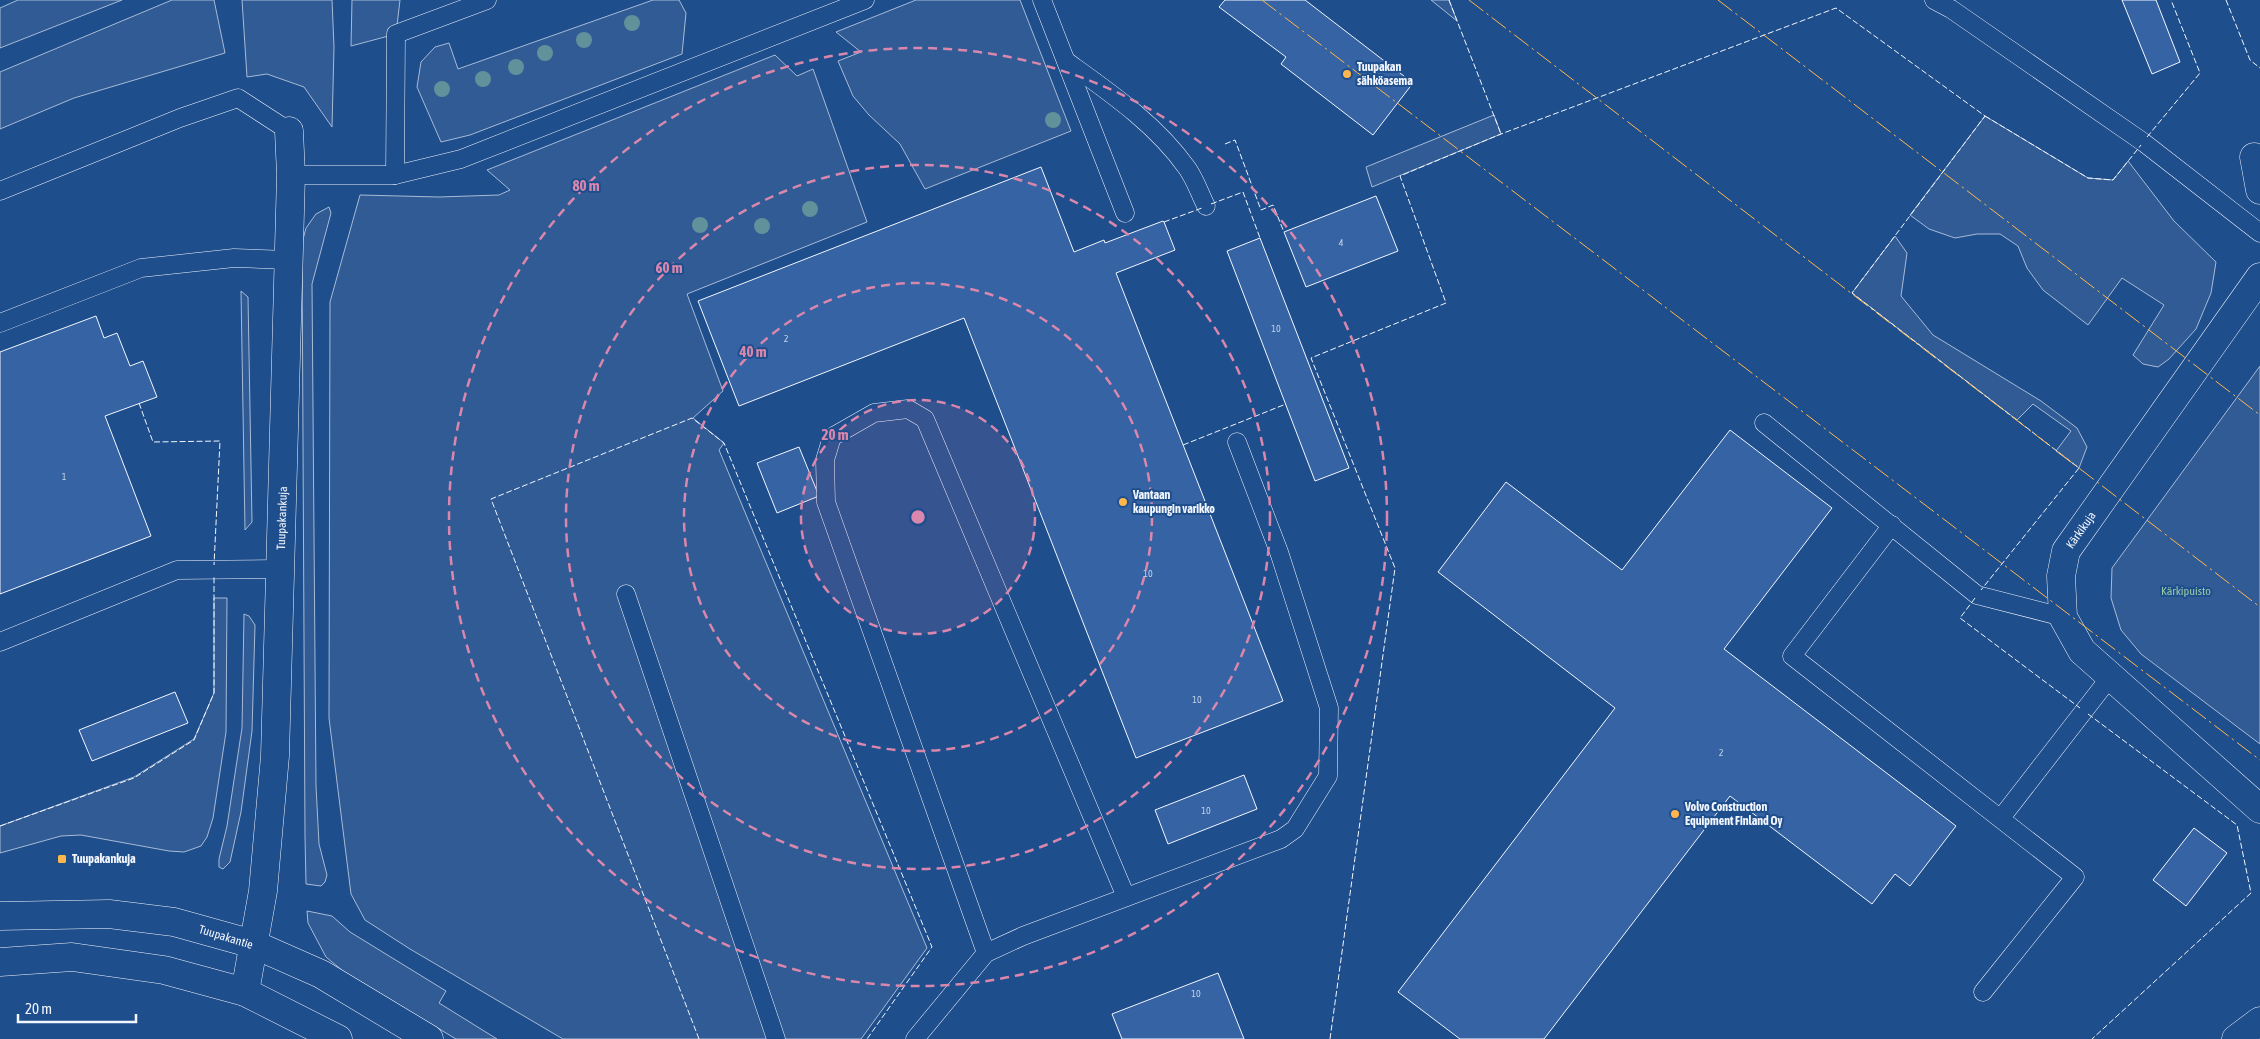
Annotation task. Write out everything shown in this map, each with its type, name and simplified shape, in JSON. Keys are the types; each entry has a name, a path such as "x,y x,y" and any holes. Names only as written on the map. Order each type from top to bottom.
{"street":[{"name":"Tuupakankuja","path":"245,992 262,891 275,756 290,175 289,131"},
{"path":"2254,157 2260,190"},
{"name":"Kärkikuja","path":"2260,277 2066,551 2061,576 2063,617 2082,651 2260,809"},
{"name":"Tuupakantie","path":"0,916 118,915 174,922 253,944 321,974 429,1039"},
{"path":"0,962 72,957 164,970 245,992 338,1039"},
{"path":"2236,1039 2260,1021"}],"lane":[{"path":"395,175 396,34 487,0"},
{"path":"290,175 395,175 461,159 865,0"},
{"path":"1042,0 1125,213"},
{"path":"1934,0 1951,9 2143,142 2260,233"},
{"path":"1066,61 1124,103 1164,141 1188,169 1206,206"},
{"path":"0,191 180,118 238,98 289,131"},
{"path":"0,323 141,268 234,258 288,260"},
{"path":"986,953 826,502 825,460 832,437 874,413 908,409 925,419 1126,897"},
{"path":"1764,423 1977,595 2063,617"},
{"path":"916,1039 986,953 1023,936 1281,839 1295,829 1328,776 1329,708 1279,552 1237,442"},
{"path":"1892,525 1792,656 2075,877 1983,992"},
{"path":"0,642 177,570 280,569"},
{"path":"626,594 776,1039"},
{"path":"2001,818 2111,676"}],"shaded area":[{"path":"18,0 122,0 0,48 0,8"},
{"path":"172,0 214,0 225,53 74,98 0,129 0,72"},
{"path":"242,0 332,0 334,47 332,127 304,87 267,74 247,77"},
{"path":"352,0 400,0 396,34 351,46"},
{"path":"653,0 679,0 686,13 682,54 470,135 441,142 417,87 421,62 435,47 449,43 458,69"},
{"path":"916,0 1020,0 1071,131 925,189 900,144 869,115 853,96 838,61 861,52 836,32"},
{"path":"1431,0 1449,0 1457,21"},
{"path":"775,55 797,76 813,69 867,222 687,294 723,391 693,418 724,443 719,450 927,948 861,1039 563,1039 410,949 365,920 351,894 329,718 330,302 360,195 439,197 499,195 510,190 487,170"},
{"path":"1494,115 1501,134 1372,187 1366,167"},
{"path":"1985,116 2088,178 2113,180 2128,161 2174,221 2216,262 2211,293 2196,329 2169,359 2158,367 2143,364 2133,355 2164,305 2122,278 2088,325 2043,290 2027,268 2018,246 2000,234 1977,234 1955,238 1929,229 1910,215"},
{"path":"329,207 331,213 312,284 316,786 319,844 327,875 325,882 321,886 306,884 302,243 306,228 316,214"},
{"path":"1895,236 1907,253 1901,296 1933,335 2041,401 2077,428 2087,447 2079,468 2056,451 2071,431 2033,404 2017,420 1852,293"},
{"path":"241,291 248,297 252,522 245,530"},
{"name":"Kärkipuisto","path":"2260,366 2260,744 2141,654 2121,630 2111,598 2112,568"},
{"path":"214,598 227,598 226,732 213,818 207,837 201,846 184,852 169,851 81,835 61,836 0,853 0,826 134,777 194,739 214,693"},
{"path":"244,614 249,616 255,625 252,731 241,812 230,862 223,869 219,867 219,859 227,826 242,728"},
{"path":"307,911 332,916 350,932 446,991 439,1003 497,1039 456,1039 343,971 326,957 308,923"}],"building":[{"name":"Tuupakan sähköasema","path":"1225,0 1305,0 1413,83 1373,135 1281,64 1286,57 1219,7"},
{"path":"2122,0 2156,0 2180,62 2152,74"},
{"path":"1041,167 1074,252 1104,240 1105,243 1164,222 1175,250 1116,273 1283,701 1136,758 964,318 739,406 698,301"},
{"path":"1376,196 1398,251 1306,287 1284,232"},
{"path":"1260,238 1349,468 1315,481 1227,251"},
{"path":"96,316 104,338 117,333 130,366 143,361 157,397 105,416 151,536 0,594 0,352"},
{"path":"1730,430 1832,508 1724,649 1956,826 1910,886 1895,874 1872,904 1730,796 1544,1039 1460,1039 1398,992 1615,708 1438,572 1506,482 1622,570"},
{"path":"799,447 819,496 777,513 757,463"},
{"path":"175,692 188,723 92,761 79,730"},
{"path":"1244,775 1257,809 1168,844 1155,810"},
{"path":"2194,828 2227,853 2186,906 2153,880"},
{"path":"1218,973 1244,1039 1122,1039 1112,1014"}],"fence":[{"path":"1449,0 1501,134"},
{"path":"2147,137 2200,73 2171,0"},
{"path":"2226,0 2250,60 2260,68"},
{"path":"1330,1039 1395,568 1311,358 1446,303 1400,176 1501,134 1836,8 1985,116 1852,293 2079,468 1981,590"},
{"path":"1985,116 2088,178 2113,180 2141,145"},
{"path":"1225,144 1235,140 1261,210 1273,205 1284,232"},
{"path":"1211,204 1243,192 1260,238"},
{"path":"1164,222 1202,208"},
{"path":"139,403 153,442 220,441 214,565"},
{"path":"1183,445 1286,404"},
{"path":"699,1039 491,499 692,418 724,443 932,947 867,1039"},
{"path":"0,826 134,778 194,740 214,693 214,575"},
{"path":"1975,598 1960,618 2080,708"},
{"path":"2088,714 2237,825 2251,893 2092,1039"}],"power":[{"path":"1262,0 2260,760"},
{"path":"1469,0 2260,607"},
{"path":"1718,0 2260,415"}],"place":[{"name":"Tuupakan sähköasema","path":"1347,74"},
{"name":"Vantaan kaupungin varikko","path":"1123,502"},
{"name":"Volvo Construction Equipment Finland Oy","path":"1675,814"},
{"name":"Tuupakankuja","path":"62,859"}]}
